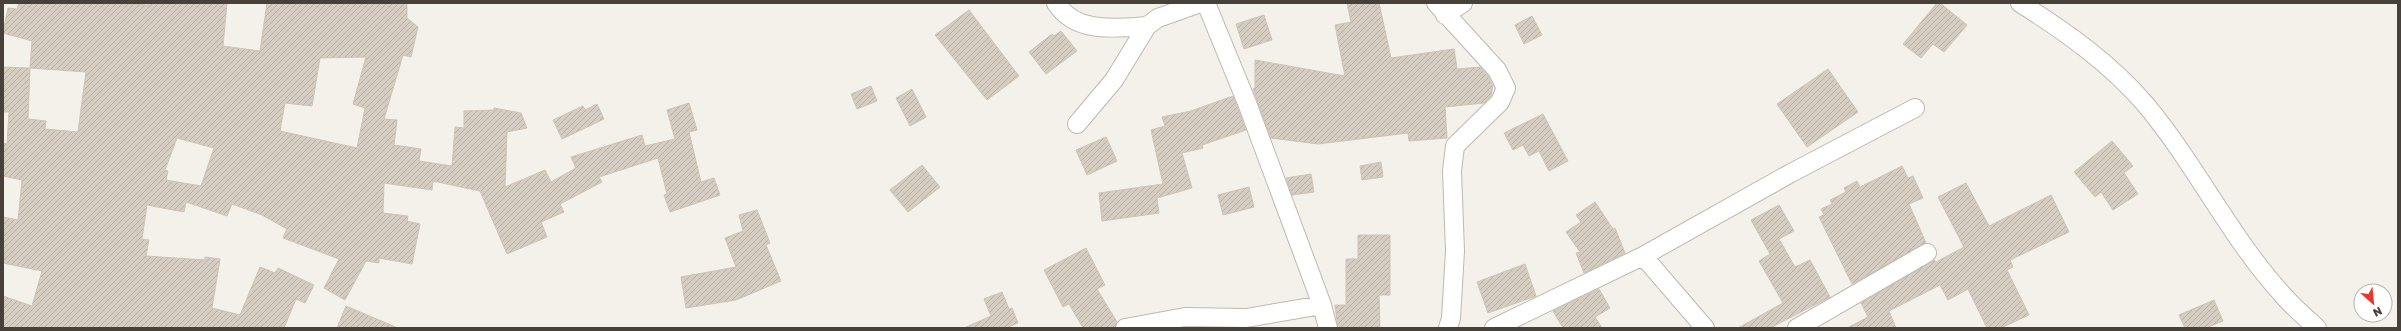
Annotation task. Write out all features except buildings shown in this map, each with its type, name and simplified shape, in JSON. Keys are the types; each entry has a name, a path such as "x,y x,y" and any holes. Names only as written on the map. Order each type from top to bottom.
{"street":[{"path":"1056,3 1061,12 1081,24 1109,29 1147,26"},
{"path":"1077,124 1114,80 1147,26 1158,18 1200,3"},
{"path":"1206,3 1247,103 1322,305 1328,328"},
{"path":"1448,328 1451,318 1455,251 1452,171 1455,146 1500,102 1506,88 1497,70 1441,9 1463,3"},
{"path":"2020,3 2068,34 2118,75 2142,101 2198,177 2238,237 2281,294 2317,328"},
{"path":"1494,328 1643,256 1791,173 1916,108"},
{"path":"1797,328 1927,253"},
{"path":"1643,256 1705,328"},
{"path":"1125,328 1185,317 1246,318 1322,305"}]}
